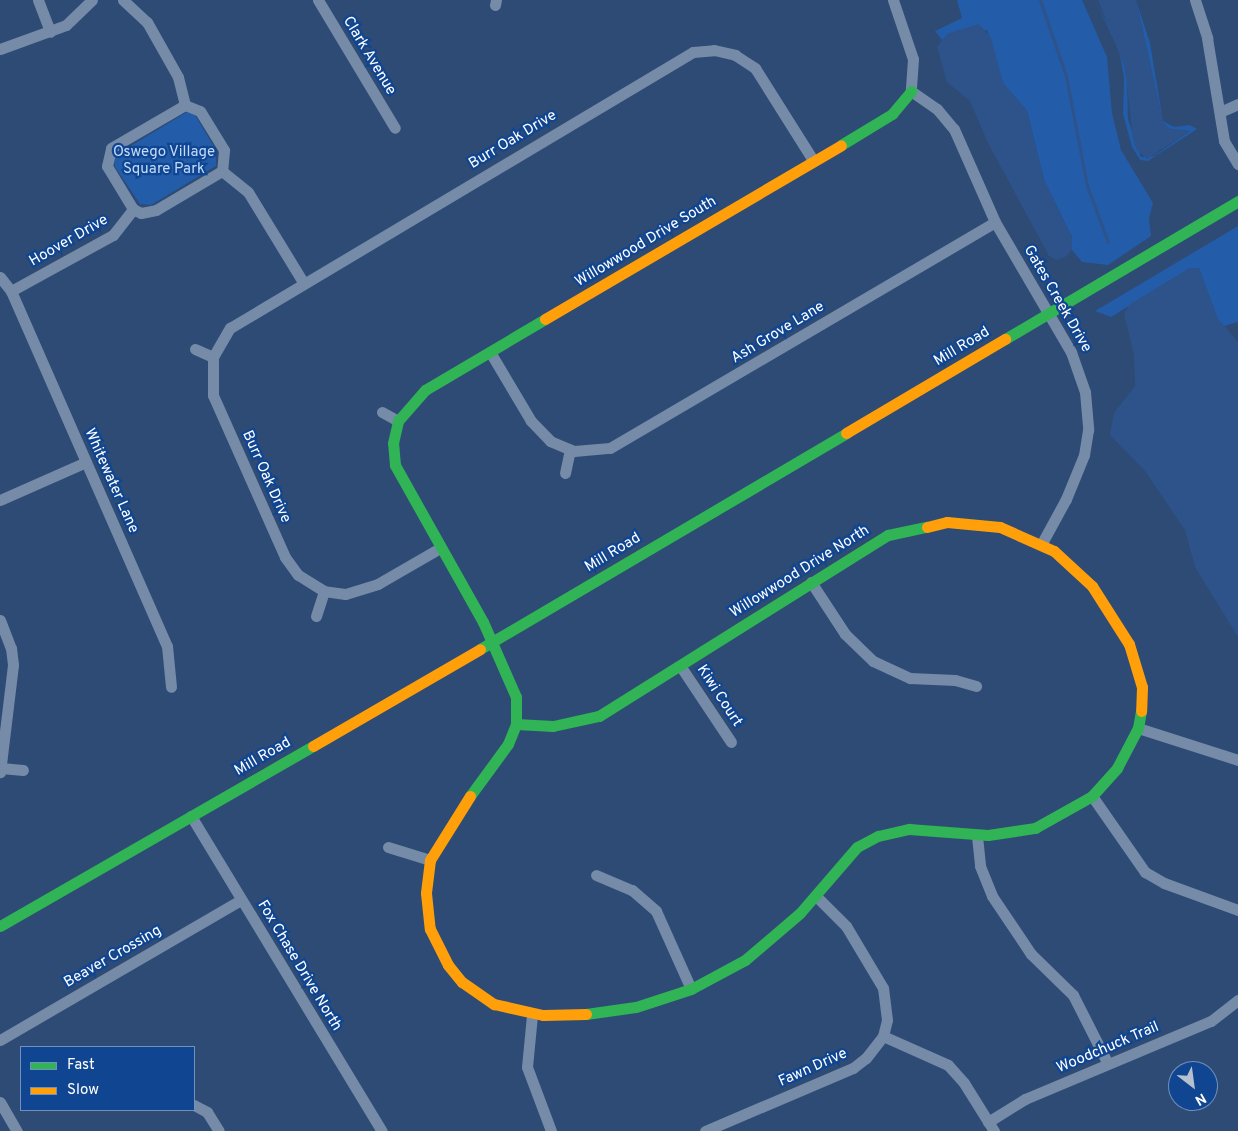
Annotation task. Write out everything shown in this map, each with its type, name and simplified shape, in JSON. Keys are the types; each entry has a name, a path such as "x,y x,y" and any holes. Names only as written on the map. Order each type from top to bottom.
{"street":[{"path":"38,0 50,32"},
{"path":"0,49 50,32 78,17 92,0"},
{"path":"123,0 138,11 160,42 178,77 185,105"},
{"name":"Clark Avenue","path":"318,0 395,128"},
{"path":"893,0 913,59 911,91"},
{"path":"1196,0 1220,112 1224,141 1238,164"},
{"name":"Burr Oak Drive","path":"440,548 365,590 345,594 324,591 298,575 285,557 213,395 213,357 223,336 237,322 303,282 693,52 714,50 735,56 755,68 813,160"},
{"name":"Willowwood Drive South","path":"492,642 395,465 393,443 398,421 425,390 880,122 911,91"},
{"name":"Gates Creek Drive","path":"911,91 949,120 995,222 1080,371 1088,430 1077,477 1042,543"},
{"path":"1220,112 1238,104"},
{"path":"185,105 200,111 224,150 226,161 222,171 154,211 133,209 107,166 111,148 185,105"},
{"path":"222,171 248,192 303,282"},
{"name":"Mill Road","path":"0,926 492,642 1238,201"},
{"name":"Hoover Drive","path":"11,291 113,235 133,209"},
{"name":"Ash Grove Lane","path":"570,450 589,452 619,444 995,222"},
{"name":"Whitewater Lane","path":"0,276 11,291 167,646 171,687"},
{"path":"195,350 213,357"},
{"path":"490,352 538,430 570,450 565,474"},
{"path":"382,412 398,421"},
{"path":"0,500 86,462"},
{"name":"Willowwood Drive North","path":"492,642 513,685 516,724 508,744 448,826 430,860 426,909 430,929 448,965 477,994 532,1015 601,1013 636,1008 690,989 745,960 816,896 836,866 857,847 878,836 909,829 977,836 1035,828 1092,796 1116,768 1138,728 1142,687 1129,644 1092,586 1042,543 1000,527 974,523 919,526 881,538 682,666 599,716 553,726 516,724"},
{"path":"811,582 845,634 873,661 910,678 955,680 976,686"},
{"path":"316,616 324,591"},
{"path":"0,620 11,648 13,665 1,770 23,770"},
{"name":"Kiwi Court","path":"682,666 731,742"},
{"path":"1138,728 1238,760"},
{"path":"1092,796 1145,872 1164,883 1238,910"},
{"name":"Fox Chase Drive North","path":"191,816 382,1131"},
{"path":"977,836 980,866 992,896 1031,954 1074,995 1108,1064"},
{"path":"388,847 430,860"},
{"path":"596,875 632,890 656,911 690,989"},
{"path":"816,896 846,926 883,988 887,1020 883,1036 948,1065 991,1126"},
{"name":"Beaver Crossing","path":"0,1040 242,900"},
{"name":"Woodchuck Trail","path":"991,1126 1025,1099 1211,1021 1238,1000"},
{"path":"532,1015 527,1067 551,1131"},
{"name":"Fawn Drive","path":"705,1131 853,1068 866,1058 883,1036"},
{"path":"0,1102 17,1131"},
{"path":"195,1106 207,1112 219,1131"}],"green space":[{"path":"957,0 1082,0 1107,57 1112,113 1121,150 1153,203 1149,218 1151,236 1108,265 1082,262 1072,250 1072,237 1044,180 1027,111 1003,83 987,30 958,30 942,40 935,31 962,18"},
{"path":"1095,0 1121,51 1127,77 1128,119 1141,157 1154,156 1190,131 1170,129 1163,123 1136,0 1150,43 1163,121 1174,127 1190,125 1197,129 1148,161 1140,160 1132,147 1123,114 1124,77 1119,51"},
{"name":"Oswego Village Square Park","path":"187,112 195,115 216,150 216,166 151,205 140,204 115,167 114,156"},
{"path":"1238,226 1238,322 1224,326 1218,320 1199,268 1190,268 1111,317 1095,311"}],"shaded area":[{"path":"1098,0 1136,0 1163,123 1170,129 1190,131 1147,159 1137,150 1133,139 1125,68"},
{"path":"979,24 991,38 1003,83 1027,111 1044,180 1072,237 1072,250 1065,257 1056,260 1049,256 988,143 970,101 947,82 937,47 947,34"},
{"path":"1190,268 1199,268 1218,319 1238,342 1238,637 1195,567 1185,530 1145,471 1110,435 1114,413 1135,386 1134,355 1124,314 1130,304"}],"waterway":[{"path":"1040,0 1066,76 1087,186 1108,242"}],"traffic: fast":[{"path":"841,145 892,114 911,91"},
{"path":"1005,339 1238,201"},
{"path":"470,796 508,744 516,724 516,697 483,622 395,465 393,443 398,421 425,390 545,319"},
{"path":"480,649 846,433"},
{"path":"516,724 553,726 599,716 888,535 927,527"},
{"path":"586,1014 636,1007 691,989 745,960 800,913 857,847 878,836 909,829 988,835 1035,828 1092,796 1117,768 1138,728 1141,711"},
{"path":"0,926 313,746"}],"traffic: slow":[{"path":"545,319 841,145"},
{"path":"846,433 1005,339"},
{"path":"927,527 947,522 1000,527 1054,551 1092,586 1129,644 1142,687 1141,711"},
{"path":"313,746 480,649"},
{"path":"470,796 430,860 426,893 430,929 448,965 462,982 494,1004 543,1015 586,1014"}]}
